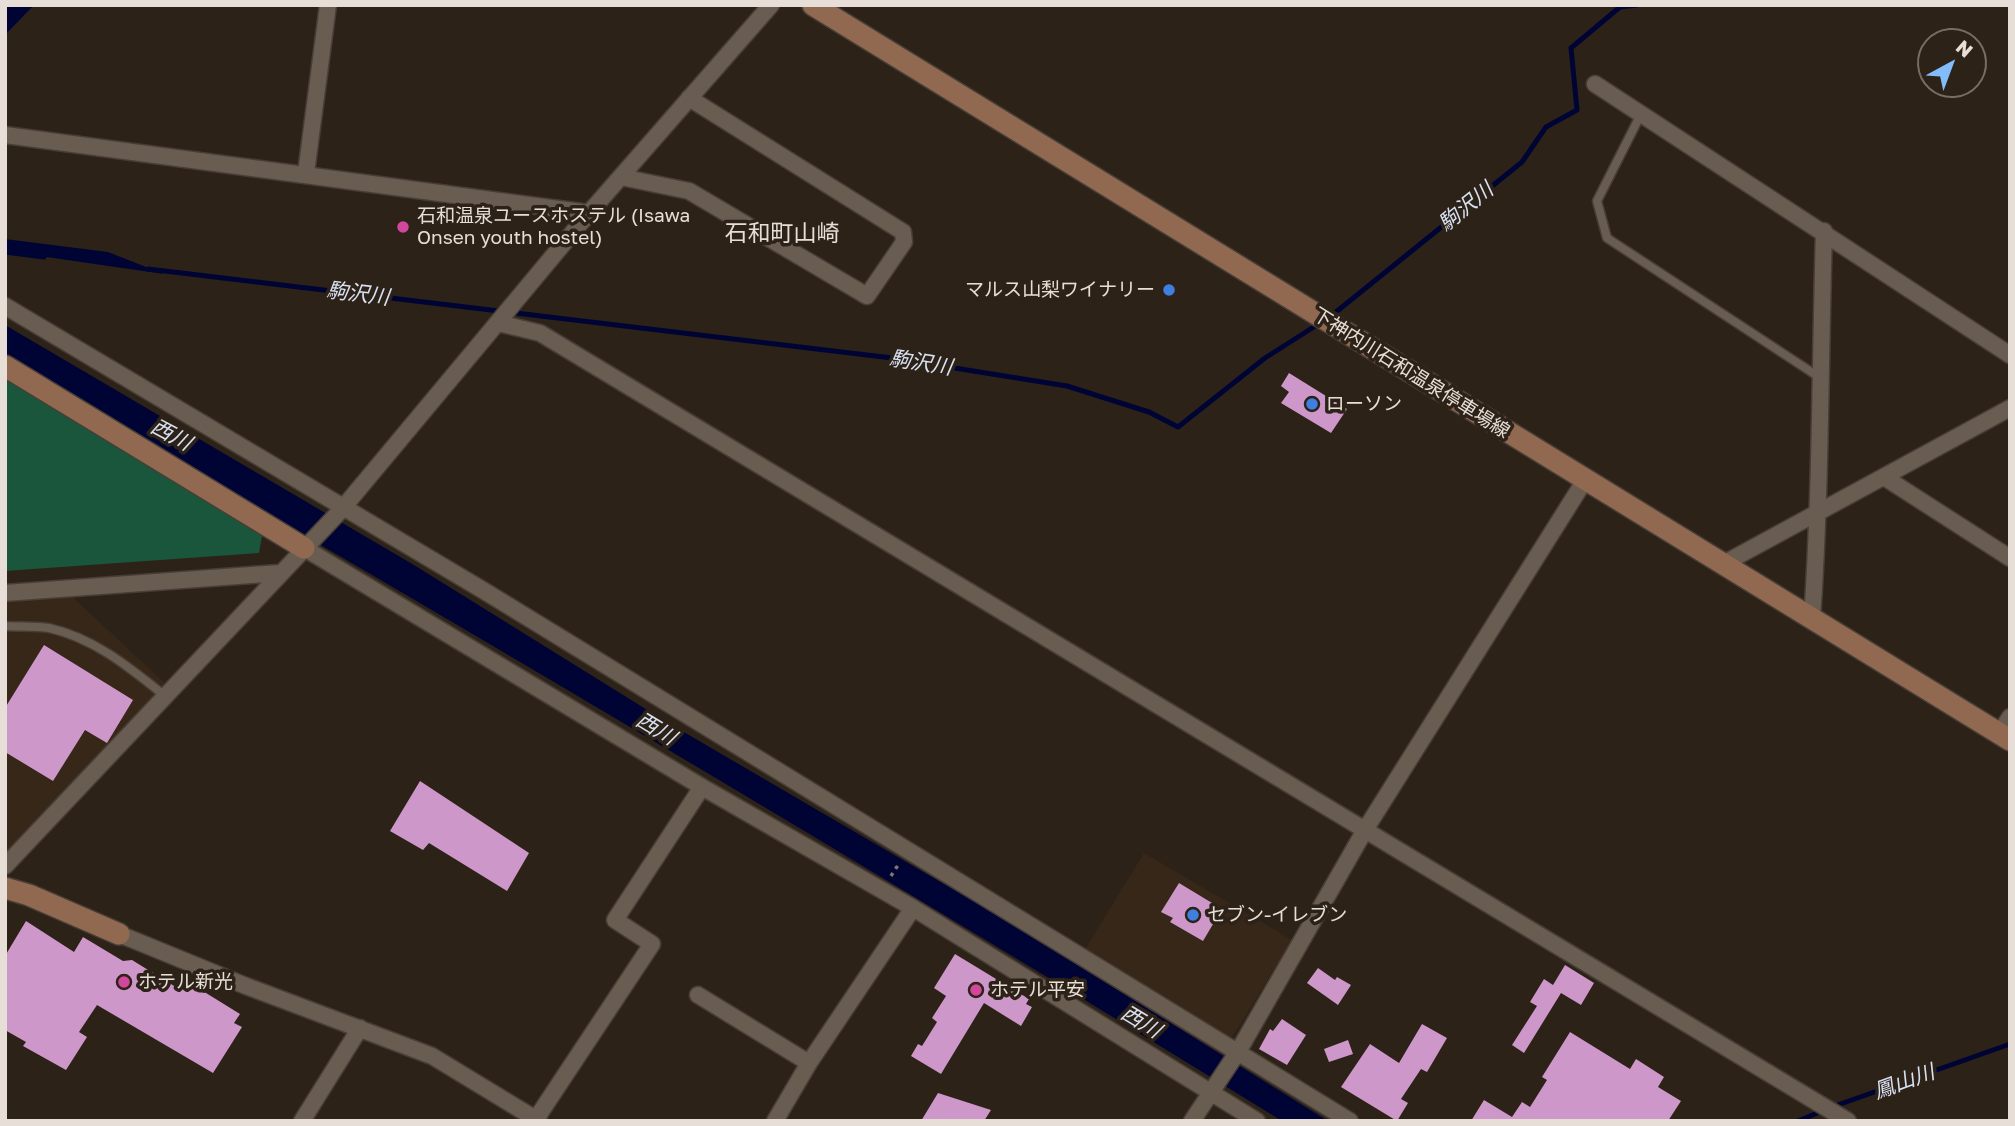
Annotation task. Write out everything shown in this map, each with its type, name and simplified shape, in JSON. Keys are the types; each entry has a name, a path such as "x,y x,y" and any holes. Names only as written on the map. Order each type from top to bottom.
{"main road":[{"name":"下神内川石和温泉停車場線","path":"813,5 1812,619 2006,730"},
{"path":"5,366 308,545"},
{"path":"5,888 29,895 119,934"}],"street":[{"path":"306,173 328,5"},
{"path":"5,866 338,513 589,213 771,5"},
{"path":"1594,84 1642,112 2010,355"},
{"path":"621,177 689,191 867,296 904,242 903,232 690,98"},
{"path":"5,135 306,173 589,213"},
{"path":"1812,619 1820,513 1819,377 1824,231"},
{"path":"5,306 338,513 486,592 909,848 1236,1054 1350,1121"},
{"path":"498,322 540,333 1844,1118"},
{"path":"1723,564 2007,412"},
{"path":"1884,478 2010,558"},
{"path":"1192,1121 1236,1054 1365,830 1585,480"},
{"path":"308,545 702,787 913,908 1211,1089 1257,1121"},
{"path":"5,593 279,573"},
{"path":"119,934 246,986 432,1056 537,1120 652,944 615,920 702,787"},
{"path":"775,1121 809,1063 913,908"},
{"path":"698,995 809,1063"},
{"path":"302,1121 360,1028"}],"lane":[{"path":"1642,112 1597,201 1607,238 1819,377"},
{"path":"5,626 49,628 90,643 122,661 165,696"}],"path":[{"path":"881,892 909,848"}],"shaded area":[{"path":"64,589 171,689 5,866 5,593"},
{"path":"1144,853 1292,940 1233,1036 1225,1038 1084,951"}],"green space":[{"path":"5,376 263,530 259,553 5,571"}],"water":[{"path":"8,5 34,5 5,35 5,8"},
{"path":"5,239 108,252 164,274 5,251"},
{"name":"西川","path":"5,325 414,565 665,721 997,915 1328,1121 1282,1121 719,780 51,388 5,360"}],"building":[{"path":"1289,373 1347,409 1331,433 1281,403 1289,392 1281,386"},
{"path":"44,645 133,700 107,743 85,730 53,781 5,752 5,708"},
{"path":"420,781 529,853 507,891 429,843 423,850 390,831"},
{"name":"セブン-イレブン","path":"1179,883 1222,909 1203,941 1170,922 1173,918 1161,912"},
{"path":"26,921 74,952 83,937 123,961 132,960 179,989 185,980 240,1014 234,1023 242,1027 213,1073 97,1005 79,1032 87,1037 66,1070 23,1046 26,1042 5,1030 5,956"},
{"path":"955,954 1029,999 1026,1004 1032,1007 1021,1026 984,1003 941,1074 911,1056 918,1044 922,1046 937,1022 932,1018 946,996 934,988"},
{"path":"1565,965 1594,983 1581,1005 1561,993 1524,1053 1512,1045 1537,1006 1530,1002 1544,979 1553,985"},
{"path":"1318,968 1335,980 1337,977 1351,985 1338,1005 1307,983"},
{"path":"1282,1019 1306,1035 1287,1065 1259,1049 1270,1029 1273,1031"},
{"path":"1422,1024 1447,1038 1427,1072 1421,1069 1401,1099 1408,1103 1397,1121 1341,1087 1370,1044 1399,1063"},
{"path":"1570,1032 1630,1069 1636,1059 1664,1077 1658,1087 1681,1101 1668,1121 1471,1121 1484,1100 1512,1117 1522,1102 1530,1107 1547,1080 1542,1077"},
{"path":"1348,1040 1353,1054 1329,1062 1324,1049"},
{"path":"938,1093 991,1110 984,1121 921,1121"}],"waterway":[{"name":"駒沢川","path":"1331,316 1522,162 1546,127 1577,110 1571,48 1620,7 1637,5"},
{"name":"駒沢川","path":"5,252 44,257"},
{"name":"駒沢川","path":"148,269 892,358 1067,386 1149,412 1178,427 1265,358 1320,323"},
{"name":"鳳山川","path":"1832,1107 2010,1044"},
{"name":"鳳山川","path":"1798,1121 1822,1111"}],"place":[{"name":"石和温泉ユースホステル (Isawa Onsen youth hostel)","path":"403,227"},
{"name":"マルス山梨ワイナリー","path":"1169,290"},
{"name":"ローソン","path":"1312,404"},
{"name":"セブン-イレブン","path":"1193,915"},
{"name":"ホテル新光","path":"124,982"},
{"name":"ホテル平安","path":"976,990"}],"district":[{"name":"石和町山崎","path":"782,234"}]}
